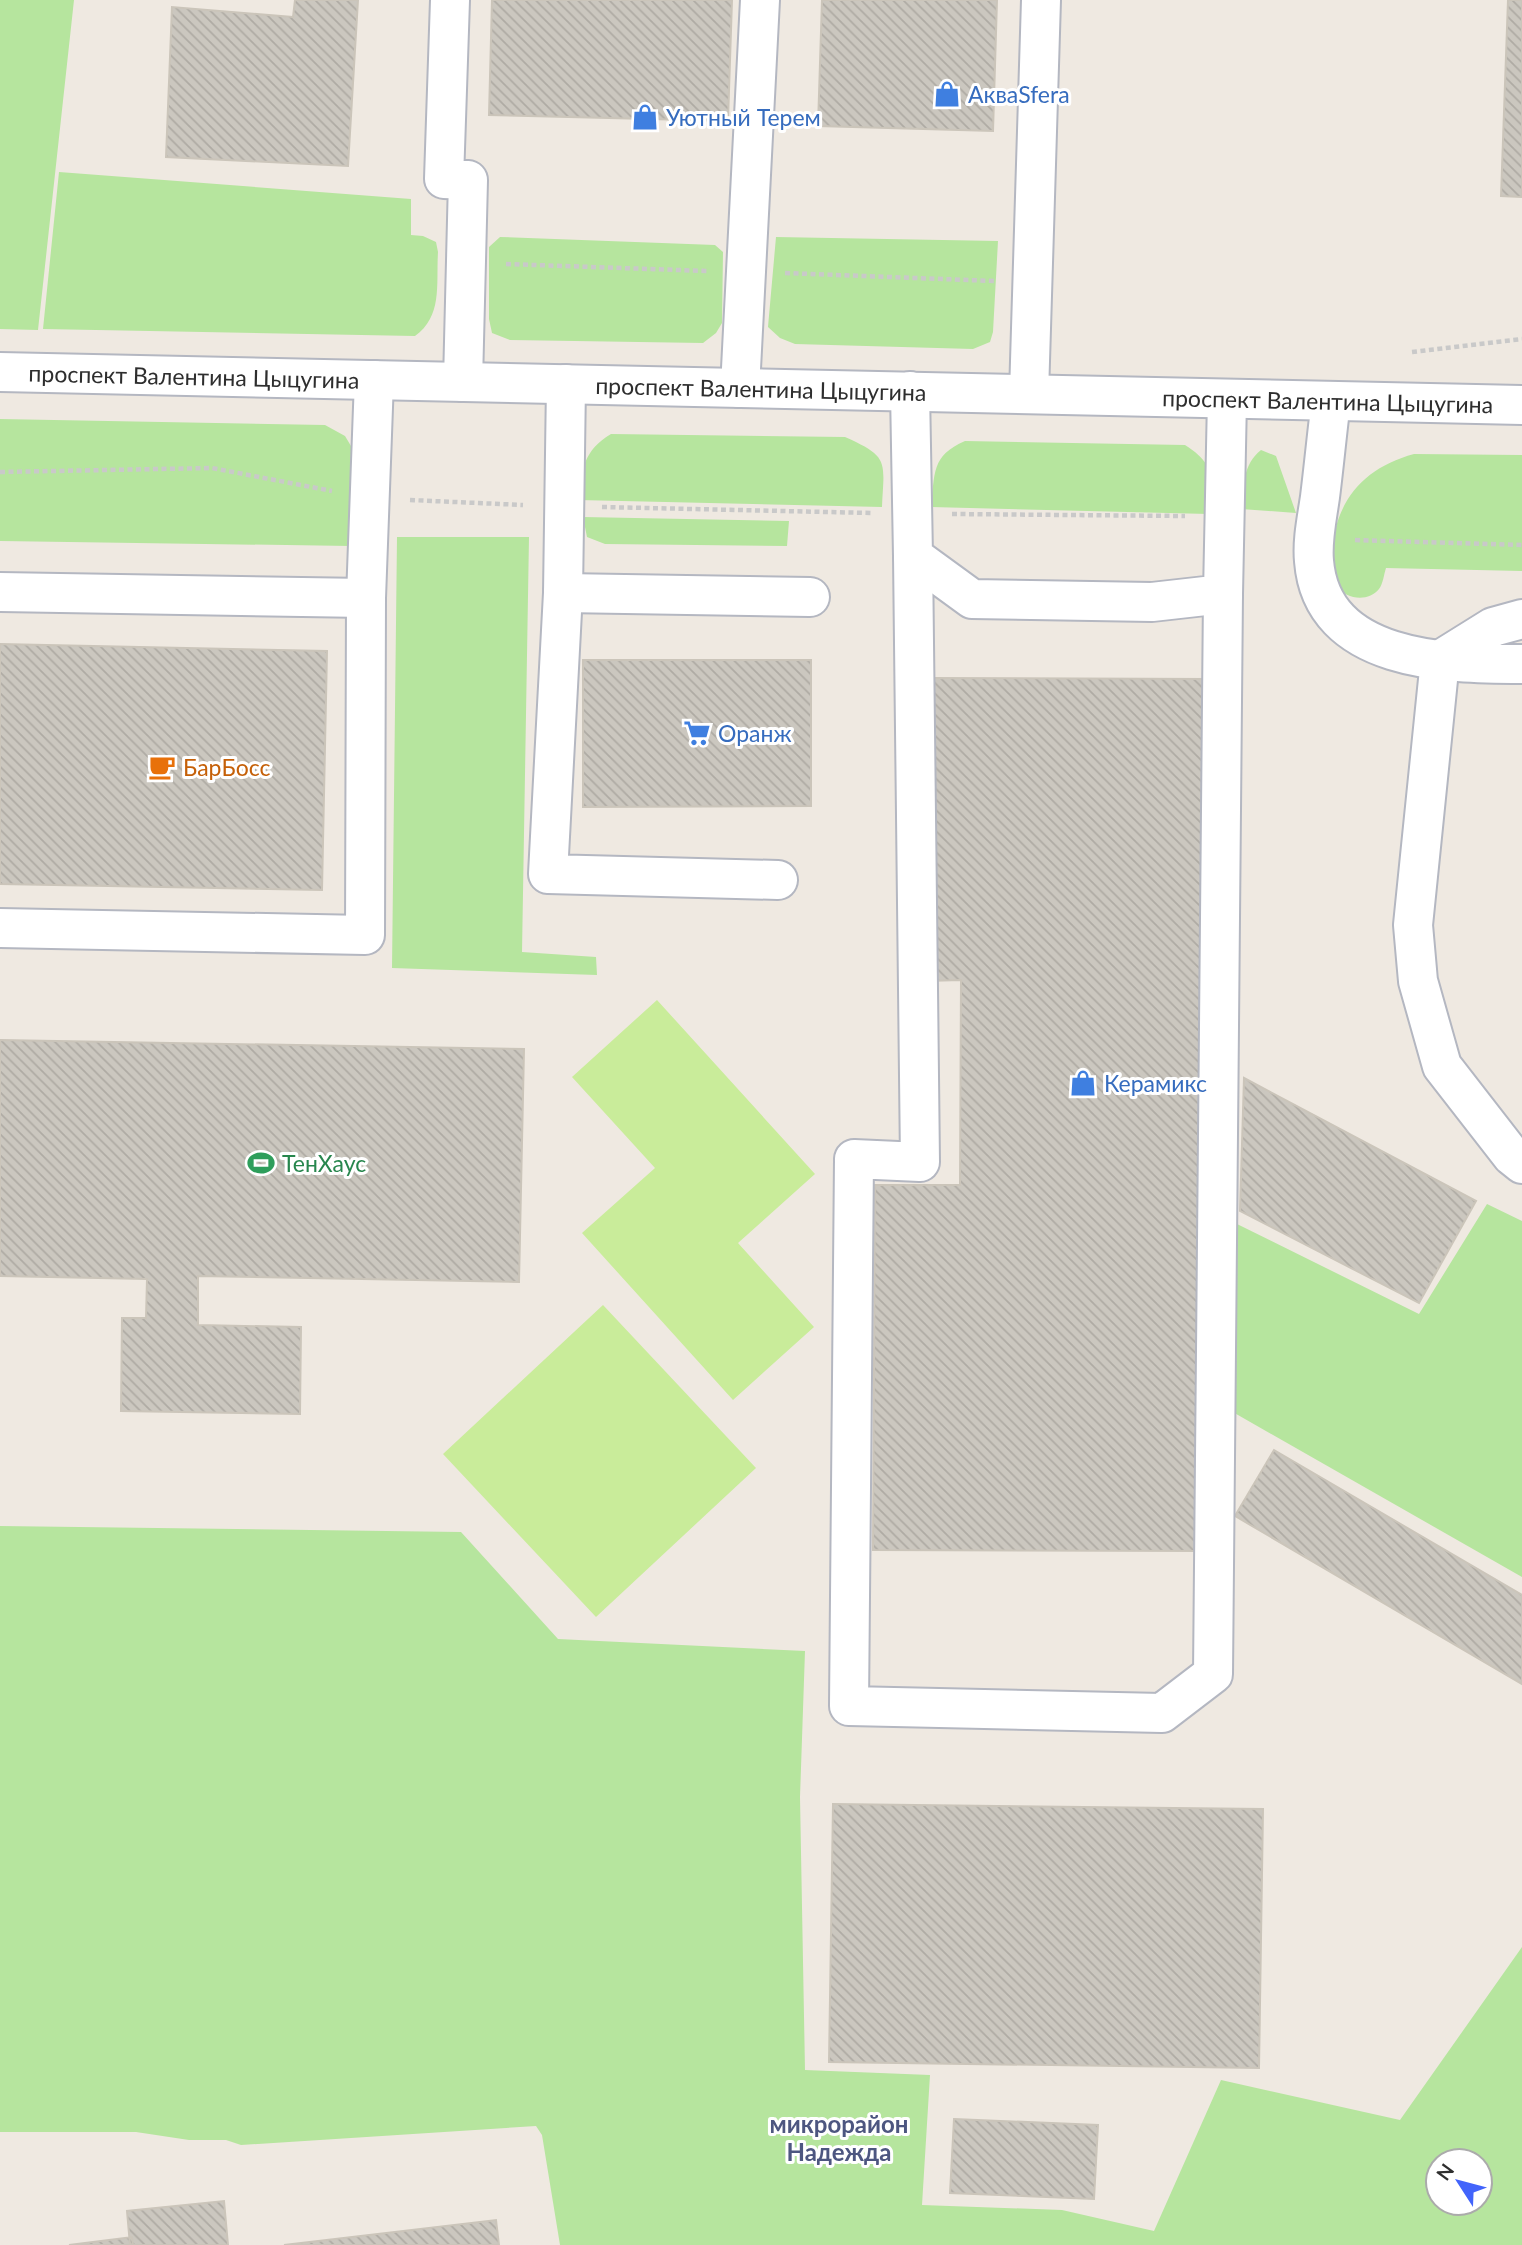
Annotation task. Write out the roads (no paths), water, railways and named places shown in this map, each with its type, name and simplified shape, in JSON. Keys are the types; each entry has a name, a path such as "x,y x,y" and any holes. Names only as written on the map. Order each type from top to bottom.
{"street":[{"path":"450,0 444,179 468,180 463,382"},
{"path":"740,388 760,0"},
{"path":"1029,394 1041,0"},
{"name":"проспект Валентина Цыцугина","path":"0,372 1522,405"},
{"path":"0,928 365,935 366,598 374,380"},
{"path":"566,384 563,593 548,874 778,880"},
{"path":"910,391 920,1162 854,1159 849,1706 1162,1713 1213,1674 1227,399"},
{"path":"1331,401 1314,561 1320,592 1336,617 1364,639 1402,654 1440,660 1522,664"},
{"path":"913,556 972,599 1152,602 1223,594"},
{"path":"0,592 366,598"},
{"path":"563,593 810,597"},
{"path":"1440,660 1493,627 1522,619"},
{"path":"1440,660 1413,925 1418,981 1443,1066 1512,1156 1522,1164"}],"place":[{"name":"АкваSfera","path":"947,94"},
{"name":"Уютный Терем","path":"645,117"},
{"name":"Оранж","path":"697,733"},
{"name":"БарБосс","path":"162,767"},
{"name":"Керамикс","path":"1083,1083"},
{"name":"ТенХаус","path":"261,1163"}],"district":[{"name":"микрорайон Надежда","path":"839,2137"}]}
